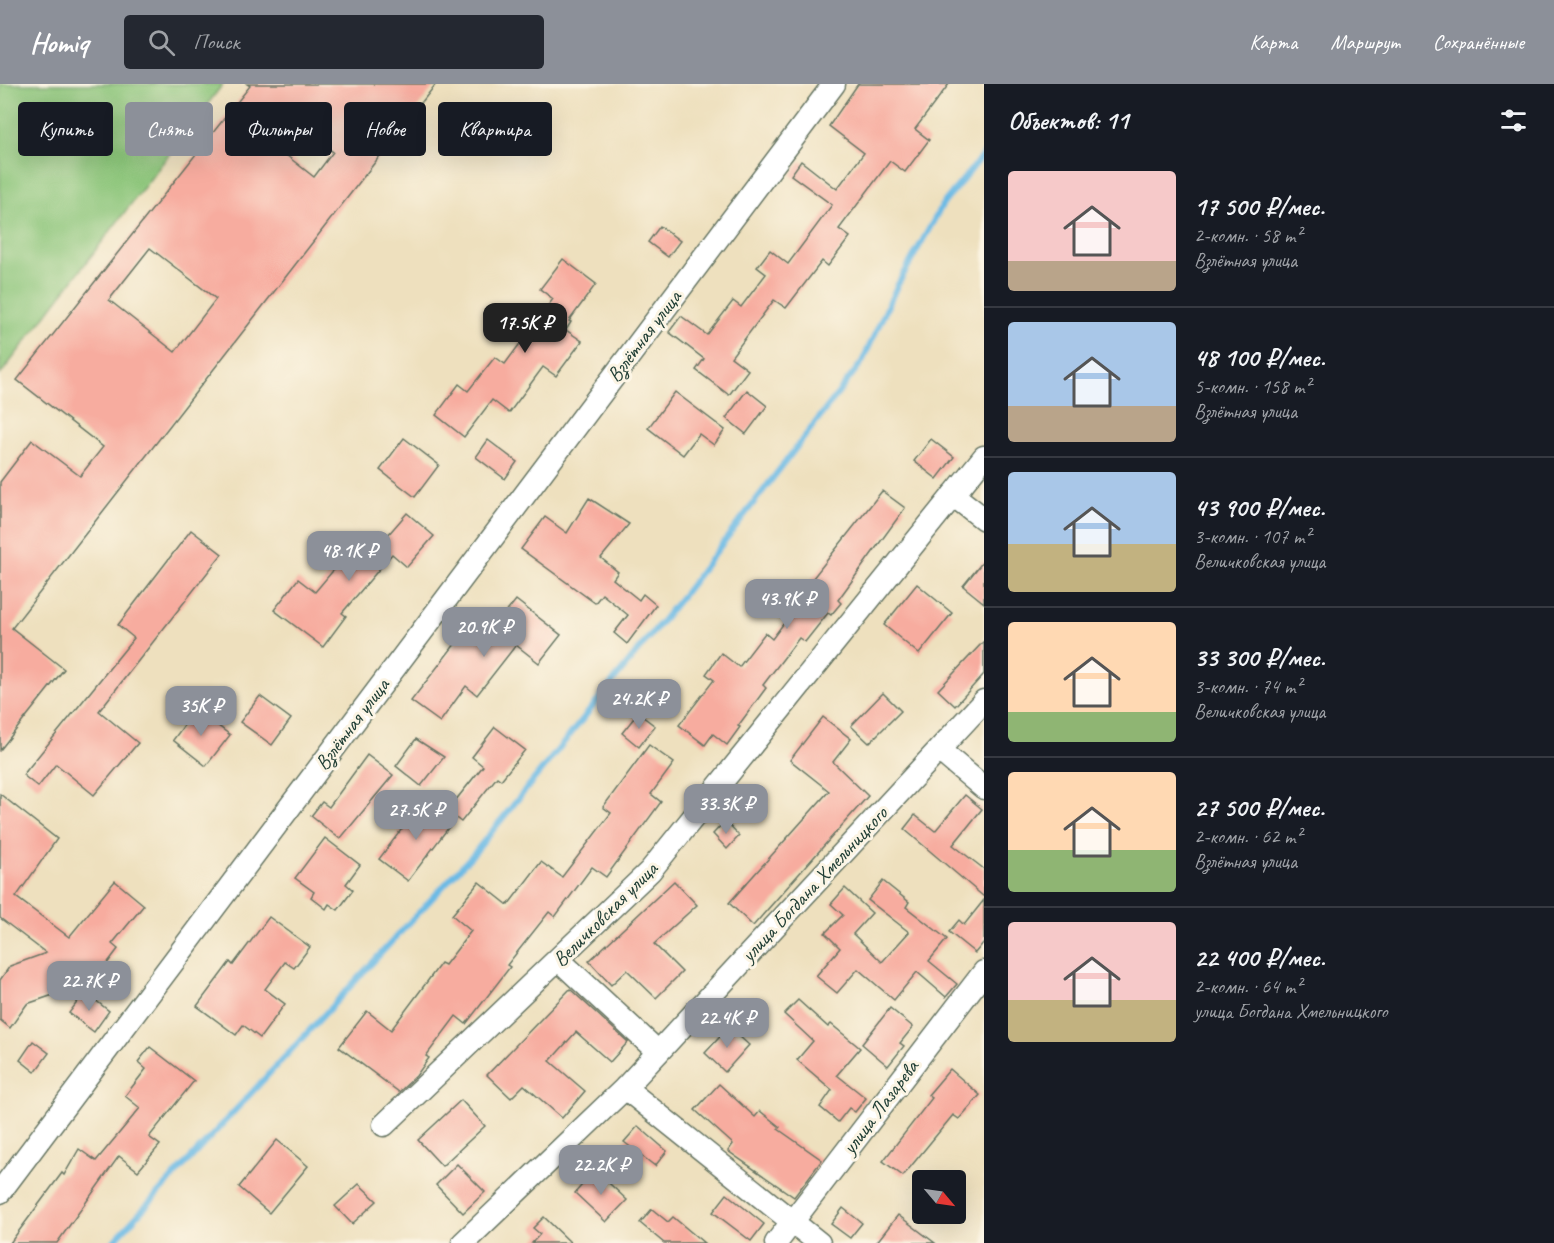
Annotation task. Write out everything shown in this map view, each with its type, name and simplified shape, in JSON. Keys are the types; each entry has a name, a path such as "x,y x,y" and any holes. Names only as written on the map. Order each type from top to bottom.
{"street":[{"name":"Взлётная улица","path":"0,1192 834,84"},
{"name":"Величковская улица","path":"384,1125 651,871 984,457"},
{"path":"953,495 984,519"},
{"name":"улица Богдана Хмельницкого","path":"463,1243 625,1088 984,701"},
{"path":"939,750 984,788"},
{"path":"559,960 658,1052"},
{"name":"улица Лазарева","path":"776,1243 984,972"},
{"path":"625,1088 819,1243"}],"green space":[{"path":"0,84 223,84 209,102 125,102 125,156 168,156 0,375"}],"building":[{"path":"247,84 436,84 422,102 344,102 344,156 380,156 12,628 64,669 0,750 0,482 32,440 80,476 103,447 17,380 195,156 213,156 213,133 225,118 225,156 287,156 314,177 332,156 332,102 237,102 250,86","holes":["150,248 216,299 175,352 109,300"]},
{"path":"858,84 949,84 915,129 929,140 905,172 890,161 839,229 850,237 828,266 822,261 786,308 774,300 731,357 748,370 729,395 696,370 704,359 669,332 681,316 707,335 733,301 741,307 766,274 757,267 770,250 788,264 832,205 791,175 801,161 837,189 864,153 829,126"},
{"path":"660,226 680,241 668,257 648,242"},
{"path":"563,259 596,284 569,321 571,322 566,330 582,341 556,376 543,367 509,413 492,400 464,437 436,415 459,384 468,391 495,357 505,364 553,299 540,289"},
{"path":"747,390 767,406 746,434 726,418"},
{"path":"675,392 725,430 714,445 699,434 683,455 648,428"},
{"path":"404,438 439,465 415,497 380,470"},
{"path":"931,439 954,457 937,479 914,461"},
{"path":"488,440 517,462 505,479 476,457"},
{"path":"882,491 905,508 838,600 841,603 831,615 828,613 805,642 799,638 763,685 766,688 727,745 713,734 705,745 679,725 714,680 706,674 721,653 739,667 765,633 772,639 805,595 801,593"},
{"path":"589,498 629,524 601,558 618,572 613,579 639,600 643,594 656,605 627,644 614,633 628,615 602,594 595,603 521,549 545,517 567,533"},
{"path":"407,513 434,536 407,567 392,554 342,613 346,616 323,647 274,610 298,579 315,592 353,547 367,559"},
{"path":"191,530 222,554 99,711 138,743 94,795 56,764 38,787 23,775 134,638 118,625"},
{"path":"984,560 984,603 963,586"},
{"path":"917,584 952,613 919,654 884,625"},
{"path":"516,600 561,635 539,663 516,645 477,695 466,686 440,722 411,701 469,626 485,639"},
{"path":"984,641 984,674 955,706 938,690"},
{"path":"883,693 901,711 869,743 851,726"},
{"path":"260,696 291,719 272,745 240,722"},
{"path":"196,709 230,735 206,766 173,740"},
{"path":"638,713 655,726 639,747 622,733"},
{"path":"823,717 851,739 833,762 868,796 753,926 729,903 829,791 790,760"},
{"path":"495,727 525,750 501,780 497,777 461,822 447,811 483,766 472,757"},
{"path":"416,739 444,757 421,786 396,766"},
{"path":"649,745 674,763 651,794 661,802 606,877 592,867 555,917 549,912 507,965 510,967 466,1024 456,1016 426,1056 429,1058 416,1076 399,1092 339,1047 367,1011 391,1030 441,963 445,965 471,931 452,915 479,882 508,905 541,862 562,877 611,813 603,807"},
{"path":"367,755 393,775 340,839 311,816 322,802 329,807"},
{"path":"0,794 57,839 16,897 69,937 115,881 144,905 112,944 118,949 94,981 27,1004 10,1028 0,1020 0,980 10,966 46,953 0,918"},
{"path":"965,795 982,809 953,845 984,869 984,897 904,829 915,815 935,831"},
{"path":"423,801 452,823 408,881 379,859"},
{"path":"725,821 739,836 727,849 713,834"},
{"path":"325,838 360,865 346,884 353,890 338,910 329,904 326,909 311,897 314,892 295,878"},
{"path":"674,881 697,905 654,944 682,972 656,998 627,970 611,985 589,961"},
{"path":"883,881 909,902 906,907 947,939 929,961 957,984 946,997 917,972 894,1000 858,969 837,993 816,976 840,948 825,933 843,915 831,904 845,888 872,913 853,934 882,962 909,932 868,900"},
{"path":"984,900 984,942 975,953 949,932 959,920 964,925"},
{"path":"269,917 310,947 294,968 285,962 265,989 285,1004 260,1038 243,1025 236,1035 197,1006 230,962 233,965"},
{"path":"570,989 628,1042 610,1062 576,1032 550,1061 585,1091 562,1118 524,1085 511,1098 487,1075"},
{"path":"85,992 109,1011 94,1032 69,1013"},
{"path":"798,1000 828,1027 831,1024 860,1048 837,1075 866,1098 855,1112 849,1108 838,1122 820,1107 832,1090 797,1060 813,1041 784,1014"},
{"path":"890,1008 913,1027 900,1043 904,1046 888,1066 862,1044"},
{"path":"729,1027 749,1045 725,1072 705,1053"},
{"path":"33,1041 49,1053 35,1072 20,1060"},
{"path":"150,1047 194,1081 149,1137 160,1145 138,1171 119,1156 57,1243 10,1243 62,1173 64,1175 79,1149 96,1161 140,1108 125,1096 146,1069 138,1062"},
{"path":"950,1069 980,1095 959,1119 953,1115 903,1176 883,1161 932,1098 928,1095"},
{"path":"719,1084 755,1117 760,1111 780,1127 778,1129 822,1160 794,1197 728,1151 733,1144 695,1110"},
{"path":"461,1100 485,1126 442,1166 418,1140"},
{"path":"638,1126 667,1151 655,1166 624,1142"},
{"path":"277,1140 308,1166 269,1213 239,1187"},
{"path":"457,1164 485,1192 463,1213 436,1185"},
{"path":"595,1170 627,1200 606,1222 575,1193"},
{"path":"359,1184 377,1201 352,1224 335,1206"},
{"path":"727,1194 764,1224 751,1241 713,1212"},
{"path":"843,1208 862,1223 850,1238 831,1224"},
{"path":"652,1209 668,1222 673,1217 704,1243 664,1243 640,1223"},
{"path":"898,1215 935,1243 876,1243"},
{"path":"544,1217 571,1243 532,1243 540,1234 533,1228"}],"waterway":[{"path":"112,1243 476,851 683,595 862,362 897,286 943,204 984,154"}]}
